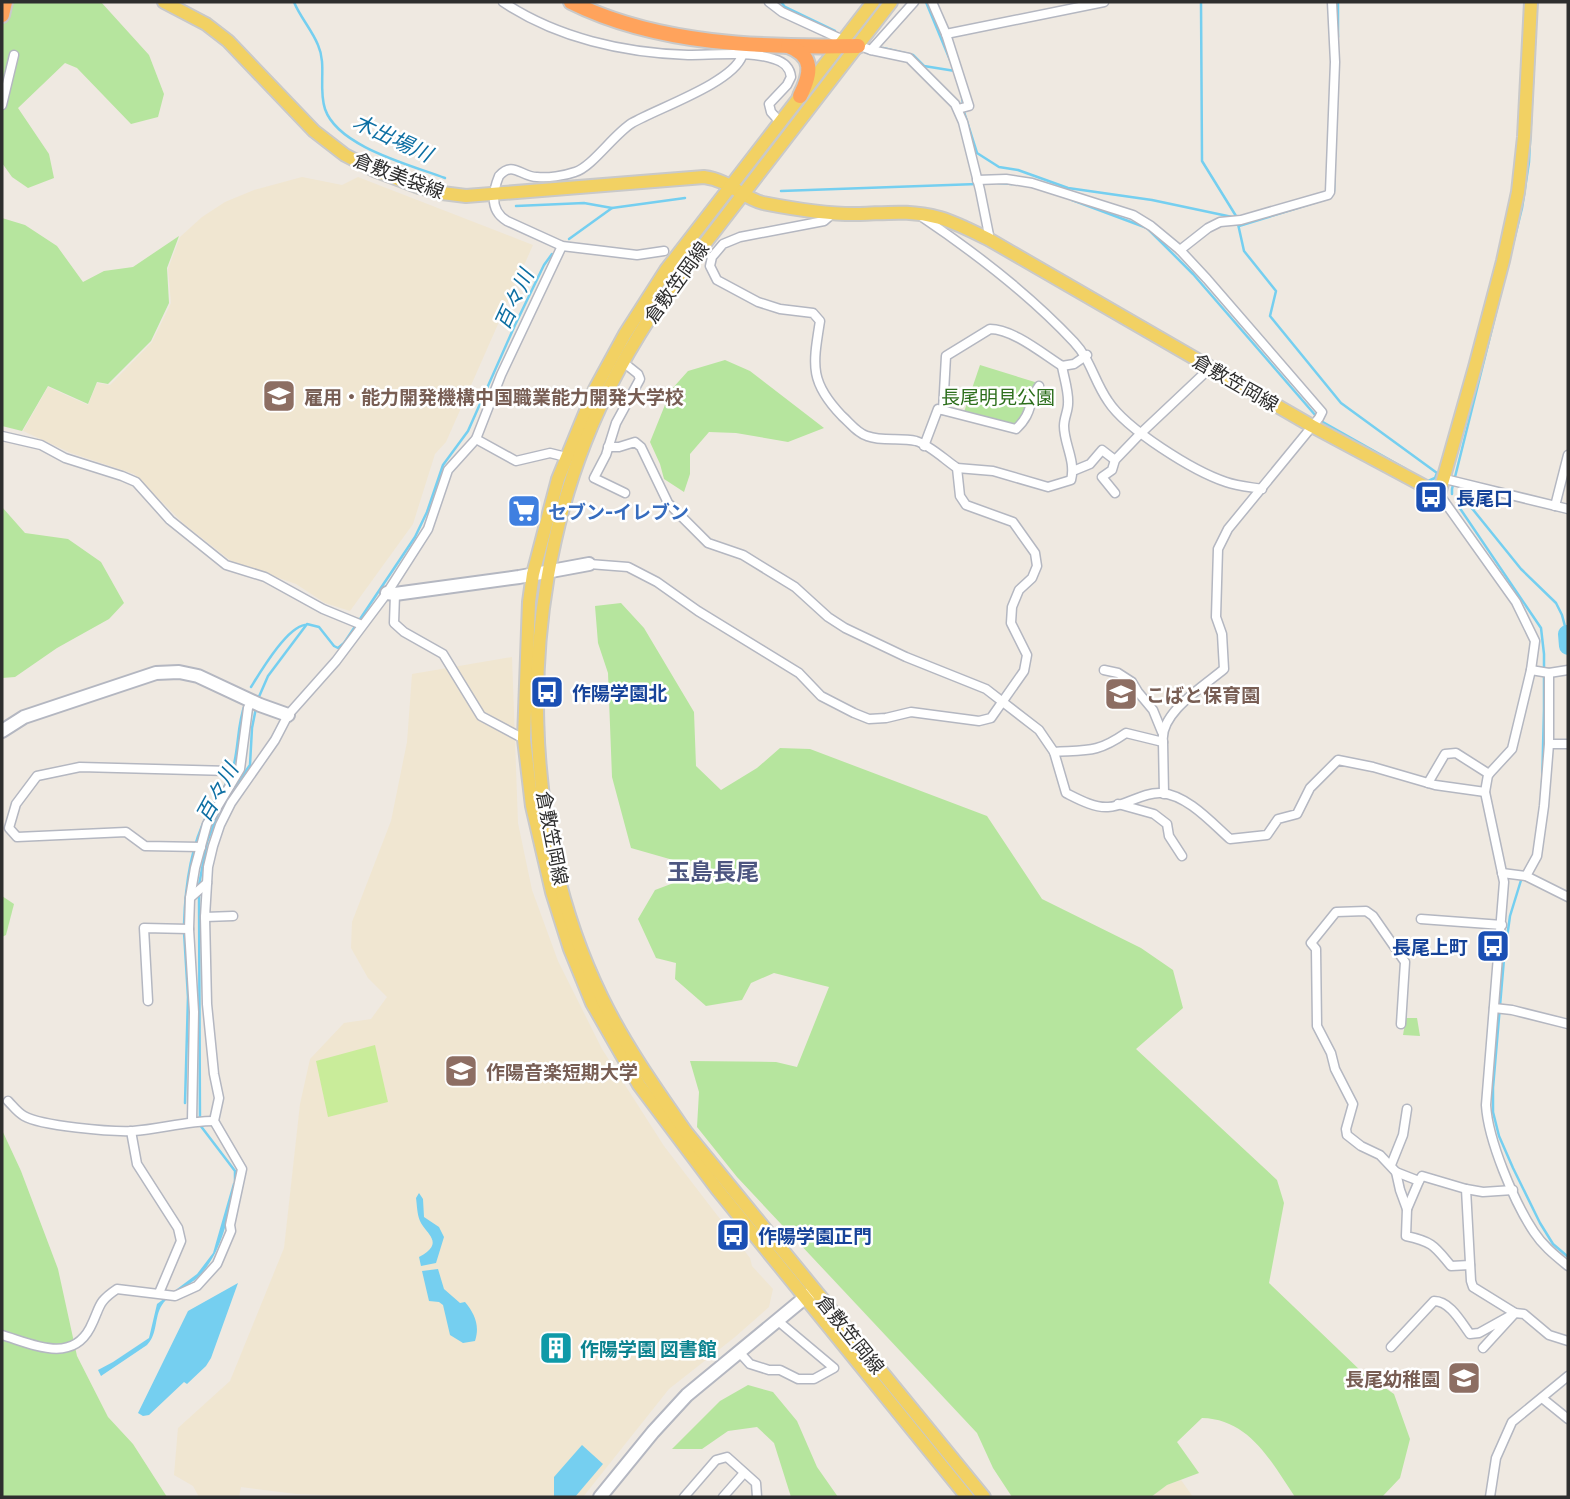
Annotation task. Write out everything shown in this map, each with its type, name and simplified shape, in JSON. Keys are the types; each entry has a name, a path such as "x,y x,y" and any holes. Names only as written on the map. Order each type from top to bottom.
{"highway":[{"path":"2,15 5,2"},
{"path":"571,2 610,18 690,38 784,45 841,43 864,48"},
{"path":"784,45 803,54 808,65 808,78 800,96"}],"main road":[{"name":"倉敷美袋線","path":"164,2 206,24 228,41 314,131 345,155 374,170 432,191 466,197 690,176 712,178 743,193"},
{"path":"731,185 873,2"},
{"path":"743,193 864,48 891,2"},
{"path":"1439,494 1451,480 1518,192 1524,137 1531,2"},
{"name":"倉敷笠岡線","path":"731,185 666,270 625,334 595,388 566,457 542,533 529,602 524,738 532,806 552,892 570,949 593,1003 639,1086 678,1140 984,1497"},
{"name":"倉敷笠岡線","path":"967,1497 686,1132 648,1078 602,998 561,889 547,817 536,720 543,604 555,537 581,451 600,406 623,362 663,298 743,193 764,203 835,212 860,214 888,211 941,218 990,240 1210,368 1316,421 1439,494"}],"street":[{"path":"503,2 540,24 571,36 602,43 671,54 772,58 789,68 791,77 790,82 769,104 771,112 780,122"},
{"path":"769,2 782,12 841,43"},
{"path":"864,48 915,2"},
{"path":"932,2 964,85 969,106 962,108"},
{"path":"946,34 1104,2"},
{"path":"1174,260 1180,251 1208,228 1220,222 1238,221 1328,195 1330,192 1335,62 1332,2"},
{"path":"864,48 909,58 962,108 990,240"},
{"path":"2,104 14,55"},
{"path":"664,251 637,256 562,246 499,216 494,207 499,176 507,169 517,169 538,177 579,171 625,128 735,68 742,56"},
{"path":"977,180 1006,179 1032,183 1102,209 1133,215 1151,226 1180,251 1322,412 1228,529 1218,549 1216,617 1222,634 1224,669 1172,714 1161,732"},
{"path":"835,212 824,220 740,237 723,244 712,257 710,266 713,274 725,285 758,302 780,309 813,313 820,321 814,358 815,374 821,391 860,433 870,437 918,441 957,468 993,471 1048,487 1072,480 1073,471 1064,428 1065,414 1069,406 1062,366"},
{"path":"916,213 974,252 1019,289 1087,355 1109,403 1140,434 1224,481 1262,489"},
{"path":"193,1122 194,1004 185,929 197,847 207,824 240,772 275,740 288,715 337,661 360,624 391,594 428,529 448,470 476,439 501,375 562,246"},
{"path":"943,410 946,356 990,329 1023,341 1062,366 1087,355"},
{"path":"623,362 638,374 640,379 616,423 594,478 625,492"},
{"path":"1115,494 1102,477 1112,470 1115,460 1140,434 1210,368"},
{"path":"924,446 936,411 943,410 1016,429 1030,414 1039,386"},
{"path":"2,436 41,445 65,458 136,482 170,520 226,565 265,577 342,619 360,624"},
{"path":"476,439 516,461 550,453 566,457"},
{"path":"608,447 635,442 641,447 668,503 708,543 743,555 795,587 828,617 845,628 986,690 1003,701 1039,730 1054,752 1066,793 1095,805 1107,807 1137,797 1164,794 1196,809 1230,839 1266,835 1278,820 1297,814 1310,788 1338,760 1373,766 1428,783 1485,792"},
{"path":"1073,471 1090,464 1102,450 1115,460"},
{"path":"1555,506 1568,455"},
{"path":"391,594 589,564 628,566 799,673 821,696 869,719 911,712 979,721 991,718 1024,671 1027,655 1011,623 1012,607 1019,590 1032,578 1037,566 1035,553 1013,522 966,505 960,496 957,468"},
{"path":"1451,480 1568,509"},
{"path":"1439,494 1516,602 1535,641 1534,671 1512,749 1489,774 1485,792 1502,873 1502,925 1487,1081 1487,1124 1496,1151 1533,1231 1545,1247 1568,1266"},
{"path":"391,594 394,623 404,632 443,654 481,716 524,738"},
{"path":"1104,670 1118,673 1132,682 1158,720 1163,742 1164,794"},
{"path":"1534,671 1568,670"},
{"path":"2,731 24,717 156,673 180,671 198,676 288,715"},
{"path":"1522,876 1537,856 1549,744 1549,672"},
{"path":"2,1335 55,1350 79,1343 89,1329 101,1300 117,1289 175,1296 197,1286 217,1264 231,1231 242,1168 214,1121 219,1098 207,1004 206,884 219,825 231,803 240,772 248,708 256,703"},
{"path":"1054,752 1093,750 1110,746 1126,733 1163,742"},
{"path":"1549,744 1568,744"},
{"path":"1428,783 1445,754 1456,753 1489,774"},
{"path":"197,847 145,846 127,832 17,837 9,828 16,804 37,776 80,767 240,772"},
{"path":"1118,804 1136,808 1167,824 1169,836 1182,856"},
{"path":"1502,873 1522,876 1568,897"},
{"path":"191,897 206,884"},
{"path":"1401,1024 1405,962 1373,916 1366,911 1336,912 1311,943 1316,948 1317,1026 1353,1104 1346,1129 1348,1135 1394,1168 1419,1181"},
{"path":"205,917 233,916"},
{"path":"1421,919 1502,925"},
{"path":"148,1001 144,928 185,929"},
{"path":"194,1004 207,1004"},
{"path":"1494,1008 1568,1024"},
{"path":"8,1101 17,1111 36,1121 131,1131 214,1121"},
{"path":"1407,1109 1394,1168 1407,1209"},
{"path":"131,1131 138,1164 178,1227 181,1241 161,1293"},
{"path":"1470,1265 1451,1266 1438,1249 1420,1239 1406,1236 1407,1209 1419,1181 1422,1177 1473,1192 1513,1190"},
{"path":"1466,1189 1473,1287 1515,1312 1528,1316 1549,1335 1568,1341"},
{"path":"600,1497 687,1395 810,1294"},
{"path":"1391,1347 1434,1301 1448,1306 1470,1334 1479,1333 1515,1312"},
{"path":"1483,1348 1515,1312"},
{"path":"740,1353 750,1364 769,1370 780,1370 798,1379 814,1379 834,1368 778,1321"},
{"path":"1490,1497 1496,1458 1512,1422 1568,1376"},
{"path":"1542,1398 1568,1419"},
{"path":"684,1497 716,1460 727,1457 756,1483 757,1497"},
{"path":"723,1497 744,1473"}],"shaded area":[{"name":"雇用・能力開発機構中国職業能力開発大学校","path":"302,177 342,185 358,177 533,245 446,442 435,454 413,524 350,611 325,603 296,584 231,561 184,524 134,474 71,453 23,431 48,387 88,405 97,383 110,385 152,342 171,303 168,269 180,237 202,217 225,202 254,190"},
{"name":"作陽音楽短期大学","path":"512,657 518,823 532,890 558,961 602,1049 664,1146 750,1258 752,1266 773,1289 769,1307 669,1389 583,1497 374,1497 296,1494 241,1487 239,1497 199,1497 193,1486 174,1475 178,1428 230,1381 284,1248 300,1104 310,1059 344,1023 371,1019 387,997 368,978 351,948 352,922 391,821 407,742 412,674"},
{"path":"1181,1480 1193,1497 1151,1497 1167,1485"}],"green space":[{"path":"2,2 101,2 149,55 164,94 158,117 131,124 77,68 65,63 18,108 49,154 54,178 28,188 12,177 2,163"},
{"path":"2,218 25,225 57,246 83,282 104,271 133,267 179,236 167,268 169,303 151,341 108,384 97,382 88,404 48,386 22,431 2,426"},
{"path":"725,360 750,371 824,428 788,442 736,433 709,432 690,454 690,474 684,492 664,479 650,442 671,390 688,371"},
{"name":"長尾明見公園","path":"980,365 1038,383 1025,414 1014,425 964,412"},
{"path":"2,507 25,533 68,539 101,562 124,603 109,619 57,648 15,677 2,678"},
{"path":"621,603 644,628 694,712 696,766 721,790 757,768 780,748 810,749 987,816 1042,899 1141,948 1173,970 1183,1008 1136,1049 1277,1180 1284,1203 1269,1283 1362,1372 1394,1394 1410,1439 1400,1478 1382,1497 1295,1497 1268,1457 1246,1434 1219,1420 1202,1418 1177,1442 1199,1473 1167,1485 1151,1497 1012,1497 993,1468 977,1433 737,1177 697,1127 699,1092 690,1061 776,1062 797,1067 829,987 774,973 751,983 742,1000 706,1006 675,979 676,963 656,958 638,919 655,890 708,870 631,848 612,777 608,673 598,643 595,606"},
{"path":"2,896 14,904 6,935 2,937"},
{"path":"1406,1018 1417,1018 1420,1036 1403,1035"},
{"path":"375,1045 388,1102 328,1117 316,1061"},
{"path":"2,1130 21,1171 58,1269 77,1356 108,1417 133,1444 167,1497 2,1497"},
{"path":"748,1385 773,1392 797,1421 817,1467 838,1497 791,1497 774,1443 757,1427 728,1431 702,1449 672,1449 720,1401"}],"water":[{"path":"233,1183 237,1183 224,1232 208,1265 197,1278 170,1296 162,1305 153,1336 147,1345 101,1376 98,1370 149,1338 157,1304 197,1274 213,1253"},
{"path":"419,1193 423,1199 424,1217 439,1227 444,1237 436,1263 421,1266 419,1257 427,1252 433,1243 419,1218 416,1198"},
{"path":"438,1269 444,1289 460,1303 465,1302 474,1316 477,1325 475,1341 463,1343 450,1335 443,1305 429,1301 422,1271"},
{"path":"238,1283 206,1366 187,1384 184,1382 149,1415 138,1413 188,1311"},
{"path":"582,1445 603,1464 575,1497 554,1497 554,1477"}],"waterway":[{"name":"木出場川","path":"294,2 321,53 323,101 332,122 344,134 377,153 445,178"},
{"path":"781,2 785,7 835,31"},
{"path":"926,2 950,60"},
{"path":"1201,2 1202,161 1236,216"},
{"path":"1338,2 1338,37"},
{"path":"1452,494 1522,208 1529,162 1537,2"},
{"path":"883,48 913,55 924,66 955,71"},
{"path":"962,96 964,112 977,153 999,167 1018,170 1068,188 1152,200 1237,218"},
{"path":"1239,226 1330,198 1334,191 1335,152"},
{"path":"998,183 1012,184"},
{"path":"781,191 977,184"},
{"name":"木出場川","path":"516,206 584,203 612,208 685,198"},
{"path":"1072,200 1147,228 1193,274 1316,416"},
{"name":"百々川","path":"569,239 612,208"},
{"path":"1238,224 1244,251 1276,291 1270,316 1341,403 1437,473 1435,478 1428,481"},
{"name":"百々川","path":"258,699 268,676 307,624 319,627 334,646 338,648 344,643 415,537 427,512 443,465 468,431 515,325 552,254"},
{"path":"1321,421 1406,469"},
{"path":"1462,496 1521,569 1556,603 1567,634"},
{"path":"1457,504 1541,628 1544,654 1542,787"},
{"path":"251,687 283,641 290,633 305,625"},
{"path":"1567,634 1568,646"},
{"path":"184,925 187,883 193,855 201,828 233,768 245,704"},
{"name":"百々川","path":"228,796 250,765 256,708"},
{"name":"百々川","path":"199,885 207,842 219,811"},
{"path":"1522,877 1510,916 1504,959 1493,1112 1499,1136 1540,1223 1553,1244 1567,1256"},
{"name":"百々川","path":"199,895 200,1125 235,1171 235,1184"},
{"path":"184,932 188,997 185,1103"}],"place":[{"name":"雇用・能力開発機構中国職業能力開発大学校","path":"279,396"},
{"name":"長尾口","path":"1431,497"},
{"name":"セブン-イレブン","path":"524,511"},
{"name":"作陽学園北","path":"547,692"},
{"name":"こばと保育園","path":"1121,694"},
{"name":"長尾上町","path":"1493,946"},
{"name":"作陽音楽短期大学","path":"461,1071"},
{"name":"作陽学園正門","path":"733,1235"},
{"name":"作陽学園 図書館","path":"556,1348"},
{"name":"長尾幼稚園","path":"1464,1378"}],"district":[{"name":"玉島長尾","path":"713,871"}]}
